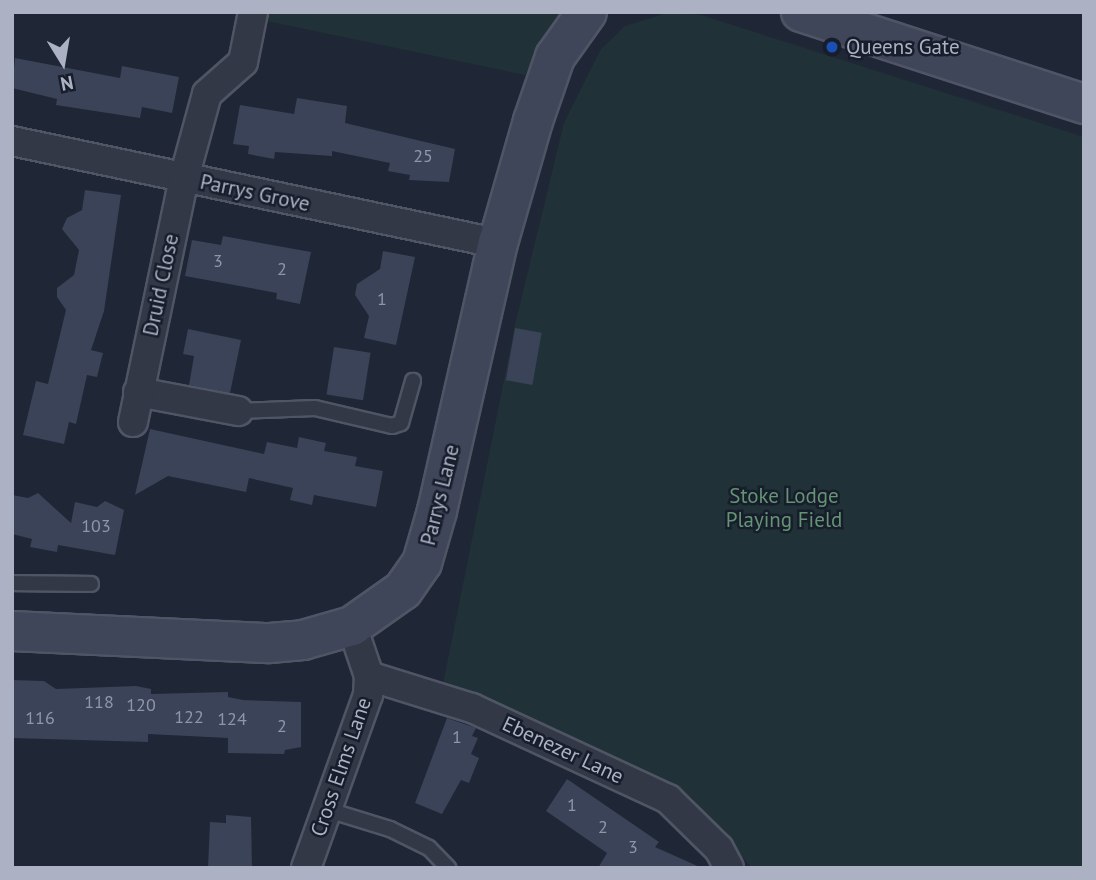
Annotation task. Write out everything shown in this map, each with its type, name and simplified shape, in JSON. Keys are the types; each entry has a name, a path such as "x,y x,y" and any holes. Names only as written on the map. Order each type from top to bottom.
{"main road":[{"name":"Parrys Lane","path":"12,631 270,643 352,626 402,590 422,563 498,243 555,57 587,12"},
{"path":"801,12 1084,104"}],"street":[{"name":"Druid Close","path":"133,422 184,178 207,94 243,62 253,12"},
{"name":"Parrys Grove","path":"12,141 498,243"},
{"path":"138,392 238,411"},
{"name":"Cross Elms Lane","path":"306,868 325,809 363,711 369,676 352,626"},
{"name":"Ebenezer Lane","path":"369,676 472,708 668,799 719,849 729,868"}],"lane":[{"path":"238,411 314,408 392,426 401,423 413,381"},
{"path":"12,583 91,584"},
{"path":"325,809 400,834 429,848 448,868"}],"green space":[{"path":"263,12 561,12 525,75 262,20"},
{"name":"Stoke Lodge Playing Field","path":"667,13 701,15 1084,137 1084,868 752,868 692,798 443,684 515,325 564,123 601,49 625,26"}],"building":[{"path":"15,58 120,78 122,66 179,77 172,113 142,107 140,118 56,105 57,99 12,88"},
{"path":"297,98 347,106 345,123 455,149 449,182 409,180 410,175 388,171 390,163 332,151 332,156 275,152 274,159 248,154 249,146 233,144 240,105 294,114"},
{"path":"85,190 121,195 104,311 91,350 103,353 97,377 87,375 76,424 69,422 64,444 23,435 36,381 48,384 66,310 57,297 57,288 74,275 79,250 62,229 67,218 82,210"},
{"path":"223,236 311,252 300,304 276,299 277,293 185,276 192,240 221,245"},
{"path":"383,251 415,257 396,345 364,338 369,316 355,295 357,284 380,269"},
{"path":"515,328 542,333 532,385 506,380"},
{"path":"188,329 241,340 230,393 189,385 194,356 183,354"},
{"path":"334,347 371,353 363,400 326,394"},
{"path":"150,429 264,454 267,442 297,448 299,437 326,443 324,451 357,457 355,466 383,471 376,507 314,495 312,505 290,500 293,488 249,478 246,492 168,476 135,495"},
{"path":"38,493 71,523 75,502 97,507 105,501 124,510 115,555 58,545 57,552 30,547 32,539 12,534 12,495 28,498"},
{"path":"12,680 44,681 56,689 136,686 151,689 151,694 228,692 228,697 243,700 301,702 301,747 285,750 284,754 228,753 228,738 148,734 148,742 12,738"},
{"path":"447,718 476,728 472,736 478,738 471,754 479,758 469,783 461,780 442,814 415,803"},
{"path":"567,779 659,842 655,847 702,868 598,868 607,853 546,811"},
{"path":"226,815 251,817 252,868 208,868 210,822 226,823"}],"place":[{"name":"Queens Gate","path":"832,47"}]}
